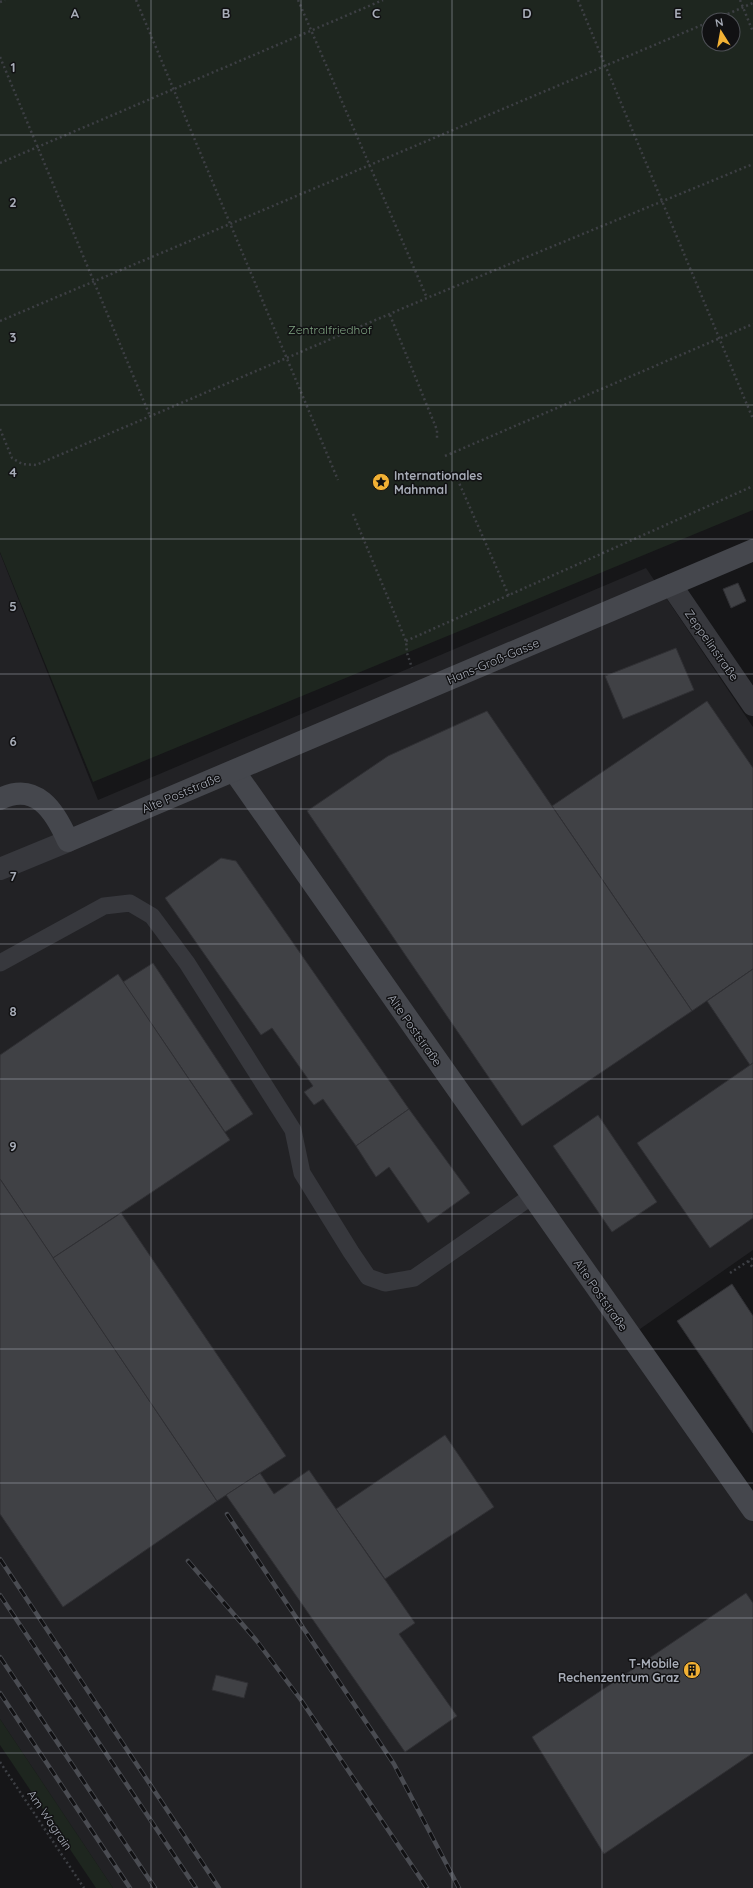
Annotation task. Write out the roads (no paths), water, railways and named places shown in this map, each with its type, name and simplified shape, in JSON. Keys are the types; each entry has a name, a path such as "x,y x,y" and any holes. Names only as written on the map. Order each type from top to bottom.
{"street":[{"name":"Hans-Groß-Gasse","path":"234,771 753,550"},
{"name":"Zeppelinstraße","path":"671,585 753,705"},
{"name":"Alte Poststraße","path":"68,841 234,771 753,1510"},
{"path":"0,799 9,794 24,793 46,803 62,827 68,841 0,869"}],"lane":[{"path":"0,963 104,906 130,903 152,916 187,963 293,1130 302,1173 368,1277 385,1283 414,1278 532,1196"}],"railway":[{"path":"227,1514 394,1764 459,1888"},
{"path":"0,1559 219,1888"},
{"path":"188,1561 256,1640 301,1700 427,1888"},
{"path":"0,1595 196,1888"},
{"path":"0,1657 155,1888"},
{"path":"0,1693 130,1888"}],"place":[{"name":"Internationales Mahnmal","path":"381,482"},
{"name":"T-Mobile Rechenzentrum Graz","path":"692,1670"}],"park label":[{"name":"Zentralfriedhof","path":"330,329"}]}
